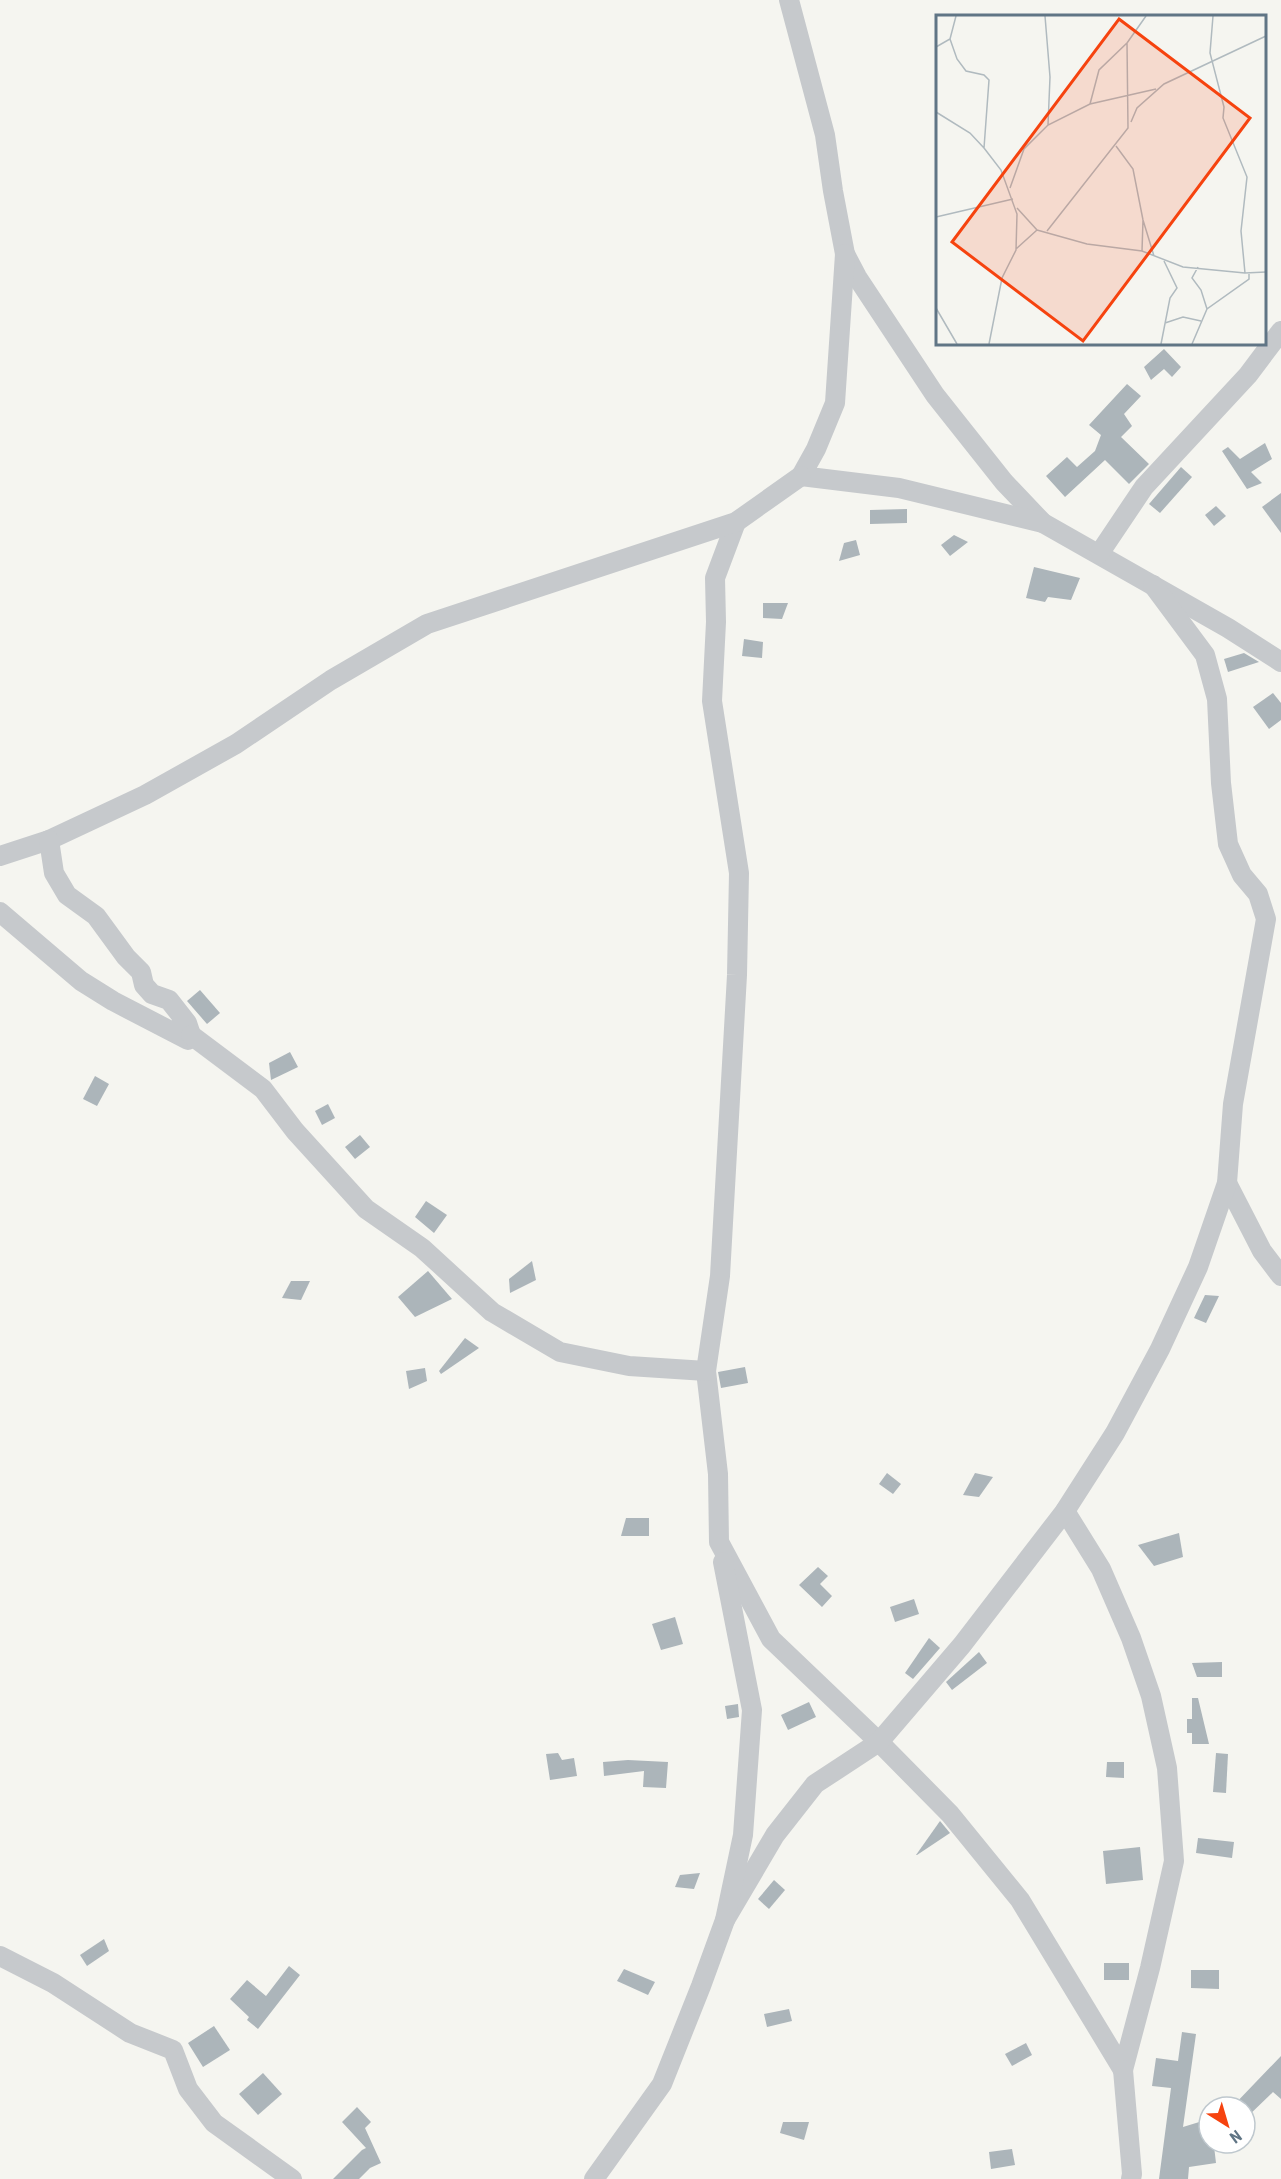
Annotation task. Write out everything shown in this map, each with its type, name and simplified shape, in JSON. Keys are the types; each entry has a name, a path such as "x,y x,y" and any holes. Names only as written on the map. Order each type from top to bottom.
{"street":[{"path":"0,856 49,840 145,795 236,744 331,680 427,624 736,522 801,476 816,449 835,403 845,254 825,135 794,11 789,0"},
{"path":"845,254 857,277 935,395 1004,482 1043,523"},
{"path":"1099,554 1144,487 1248,375 1281,332"},
{"path":"801,476 899,488 1043,523 1153,585 1281,662"},
{"path":"594,2179 662,2084 725,1920 743,1835 752,1710 719,1542 718,1474 706,1371 721,1264 737,975 738,873 712,701 716,622 715,578 736,522"},
{"path":"725,1920 775,1835 815,1784 879,1742 962,1645 1065,1511 1115,1433 1160,1349 1198,1267 1227,1183 1233,1104 1266,919 1258,894 1242,874 1228,844 1221,783 1217,699 1205,655 1153,585"},
{"path":"49,840 54,873 67,895 96,916 126,957 141,972 144,985 152,994 169,1000 187,1023 191,1035 263,1089 295,1131 366,1209 422,1248 492,1312 560,1352 628,1366 706,1371"},
{"path":"0,912 81,981 113,1001 188,1040 191,1035"},
{"path":"1227,1183 1262,1251 1281,1276"},
{"path":"1065,1511 1101,1569 1131,1638 1151,1696 1167,1768 1174,1861 1150,1968 1123,2070 1131,2179"},
{"path":"719,1542 771,1640 879,1742 950,1814 1020,1900 1123,2070"},
{"path":"0,1956 53,1983 130,2033 173,2050 188,2089 214,2123 292,2179"}],"building":[{"path":"1164,349 1181,367 1172,377 1164,369 1151,380 1144,367"},
{"path":"1127,384 1141,396 1124,414 1132,426 1121,437 1149,464 1129,484 1105,460 1065,497 1046,476 1067,457 1077,467 1095,451 1101,435 1089,425"},
{"path":"1265,443 1272,459 1251,472 1262,483 1247,489 1222,451 1228,447 1240,459"},
{"path":"1181,467 1192,477 1160,513 1149,504"},
{"path":"1281,493 1281,533 1262,507"},
{"path":"1216,506 1226,516 1214,526 1205,515"},
{"path":"907,509 907,523 870,524 870,510"},
{"path":"954,535 968,542 950,556 941,545"},
{"path":"856,540 860,555 839,561 844,543"},
{"path":"1034,567 1080,578 1071,600 1048,597 1045,602 1026,598"},
{"path":"763,603 788,603 782,619 763,618"},
{"path":"744,639 763,642 762,658 742,656"},
{"path":"1244,653 1259,662 1228,672 1224,659"},
{"path":"1273,693 1281,703 1281,720 1269,729 1253,707"},
{"path":"200,990 220,1013 207,1024 187,1001"},
{"path":"290,1052 298,1067 271,1080 269,1063"},
{"path":"95,1076 109,1084 97,1106 83,1099"},
{"path":"328,1104 335,1118 322,1125 315,1111"},
{"path":"360,1135 370,1147 355,1159 345,1147"},
{"path":"426,1201 447,1215 434,1233 415,1217"},
{"path":"532,1261 536,1280 510,1293 509,1279"},
{"path":"428,1271 452,1299 415,1317 398,1297"},
{"path":"291,1281 310,1281 301,1300 282,1298"},
{"path":"1205,1295 1219,1296 1206,1323 1194,1318"},
{"path":"465,1338 479,1348 441,1374 439,1371"},
{"path":"745,1367 748,1383 721,1388 718,1372"},
{"path":"425,1368 427,1381 409,1389 406,1371"},
{"path":"887,1473 901,1484 893,1494 879,1484"},
{"path":"975,1473 993,1477 979,1497 963,1495"},
{"path":"626,1518 649,1518 649,1536 621,1536"},
{"path":"1179,1533 1183,1557 1154,1566 1138,1545"},
{"path":"818,1567 828,1576 820,1584 832,1596 822,1607 799,1585"},
{"path":"914,1599 919,1614 895,1622 890,1607"},
{"path":"675,1617 683,1644 661,1650 652,1624"},
{"path":"929,1638 940,1648 913,1679 905,1673"},
{"path":"979,1652 987,1663 952,1690 946,1682"},
{"path":"1222,1662 1222,1677 1197,1677 1192,1663"},
{"path":"1192,1698 1198,1698 1209,1744 1192,1744 1192,1733 1187,1733 1187,1719 1192,1719"},
{"path":"809,1702 816,1717 788,1730 781,1715"},
{"path":"738,1704 739,1717 727,1719 725,1706"},
{"path":"558,1753 562,1760 574,1758 577,1776 550,1780 546,1754"},
{"path":"1216,1753 1228,1754 1226,1793 1213,1792"},
{"path":"628,1760 668,1762 666,1788 643,1787 644,1771 604,1776 603,1762"},
{"path":"1107,1762 1124,1762 1124,1778 1106,1777"},
{"path":"940,1821 950,1833 916,1855"},
{"path":"1198,1838 1234,1842 1232,1858 1196,1853"},
{"path":"1140,1847 1143,1880 1106,1884 1103,1851"},
{"path":"700,1873 694,1889 675,1887 680,1875"},
{"path":"774,1880 785,1890 769,1909 758,1899"},
{"path":"104,1939 109,1951 87,1966 80,1955"},
{"path":"1104,1963 1129,1963 1129,1980 1104,1980"},
{"path":"289,1966 300,1975 258,2029 247,2020 249,2017 230,1999 247,1980 266,1996"},
{"path":"624,1969 655,1982 648,1995 617,1981"},
{"path":"1191,1970 1219,1970 1219,1989 1191,1988"},
{"path":"789,2009 792,2021 767,2027 764,2014"},
{"path":"214,2026 230,2050 203,2067 188,2043"},
{"path":"1182,2032 1196,2034 1183,2127 1197,2123 1197,2155 1215,2155 1216,2163 1189,2167 1188,2179 1159,2179 1171,2088 1152,2086 1156,2058 1178,2061"},
{"path":"1026,2043 1032,2055 1012,2066 1005,2054"},
{"path":"1281,2056 1281,2099 1273,2092 1257,2107 1257,2095 1244,2095"},
{"path":"263,2073 282,2094 258,2115 239,2094"},
{"path":"357,2107 371,2122 365,2128 381,2163 370,2168 359,2179 333,2179 366,2148 342,2122"},
{"path":"783,2122 809,2122 804,2140 780,2133"},
{"path":"1012,2149 1015,2165 991,2169 989,2152"}]}
